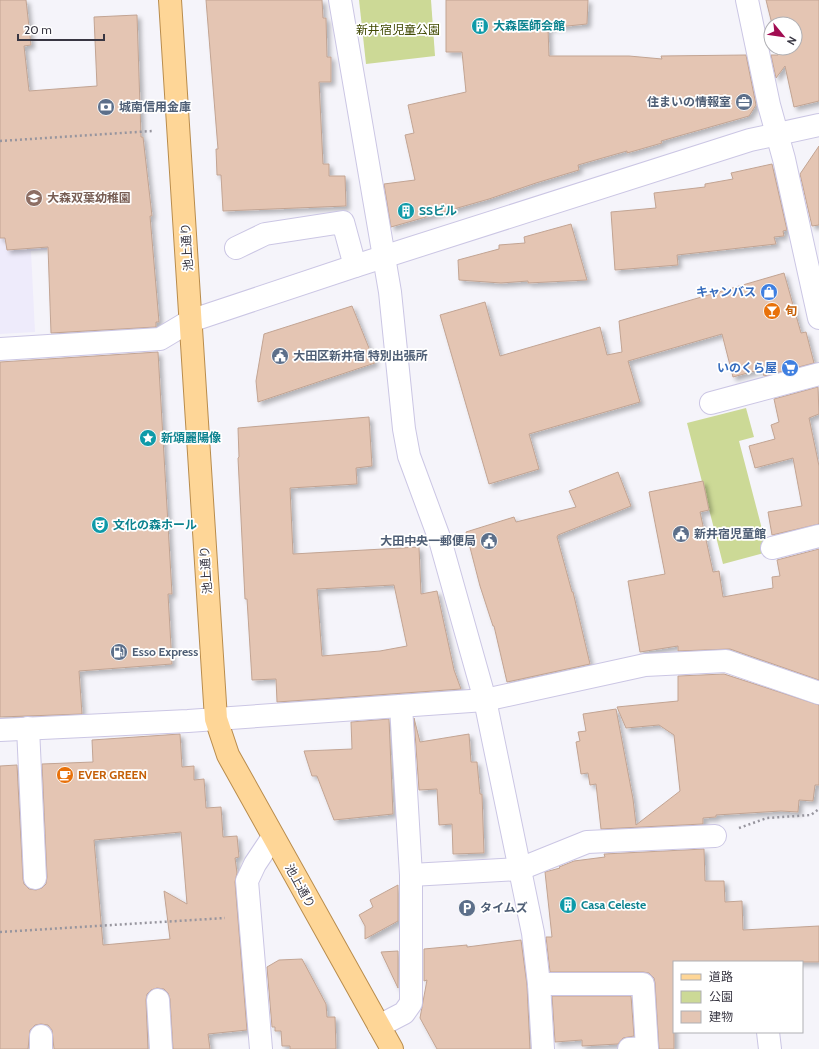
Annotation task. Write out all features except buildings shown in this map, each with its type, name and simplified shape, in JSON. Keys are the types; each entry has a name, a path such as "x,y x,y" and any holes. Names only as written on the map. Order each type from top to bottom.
{"main road":[{"name":"池上通り","path":"170,0 189,275 190,321 216,719 228,756 392,1049"}],"street":[{"path":"340,0 384,258 404,356 404,429 408,456 437,518 440,540 508,777 520,869 520,906 539,984 543,1049"},
{"path":"747,0 776,134 784,159 818,307"},
{"path":"0,349 160,339 190,321 355,266 750,140 819,126"},
{"path":"236,248 265,234 343,222 355,266"},
{"path":"711,403 819,374"},
{"path":"772,548 819,536"},
{"path":"0,730 216,719 530,696 645,665 726,661 819,693"},
{"path":"379,1026 404,1013 411,1003 410,875 401,706"},
{"path":"28,728 35,878"},
{"path":"410,875 520,869 587,842 715,836"},
{"path":"261,1049 247,881 255,864 273,837"},
{"path":"539,984 643,984 647,1048 629,1049"},
{"path":"158,1000 161,1049"},
{"path":"768,1033 770,1049"}],"path":[{"path":"0,141 152,131"},
{"path":"715,836 767,818 811,815 819,810"},
{"path":"0,932 250,916"}],"shaded area":[{"name":"大森双葉幼稚園","path":"0,147 70,248 31,251 35,332 0,334"}],"green space":[{"name":"新井宿児童公園","path":"359,0 431,0 435,56 366,64"},
{"path":"746,408 754,437 739,441 768,552 723,564 687,423"}],"place":[{"name":"大森医師会館","path":"480,26"},
{"name":"住まいの情報室","path":"744,102"},
{"name":"城南信用金庫","path":"106,107"},
{"name":"大森双葉幼稚園","path":"34,198"},
{"name":"SSビル","path":"406,211"},
{"name":"キャンバス","path":"769,292"},
{"name":"旬","path":"772,311"},
{"name":"大田区新井宿 特別出張所","path":"280,356"},
{"name":"いのくら屋","path":"790,368"},
{"name":"新頌麗陽像","path":"148,438"},
{"name":"文化の森ホール","path":"100,525"},
{"name":"新井宿児童館","path":"681,534"},
{"name":"大田中央一郵便局","path":"489,541"},
{"name":"Esso Express","path":"119,652"},
{"name":"EVER GREEN","path":"65,775"},
{"name":"Casa Celeste","path":"568,905"},
{"name":"タイムズ","path":"467,908"}]}
